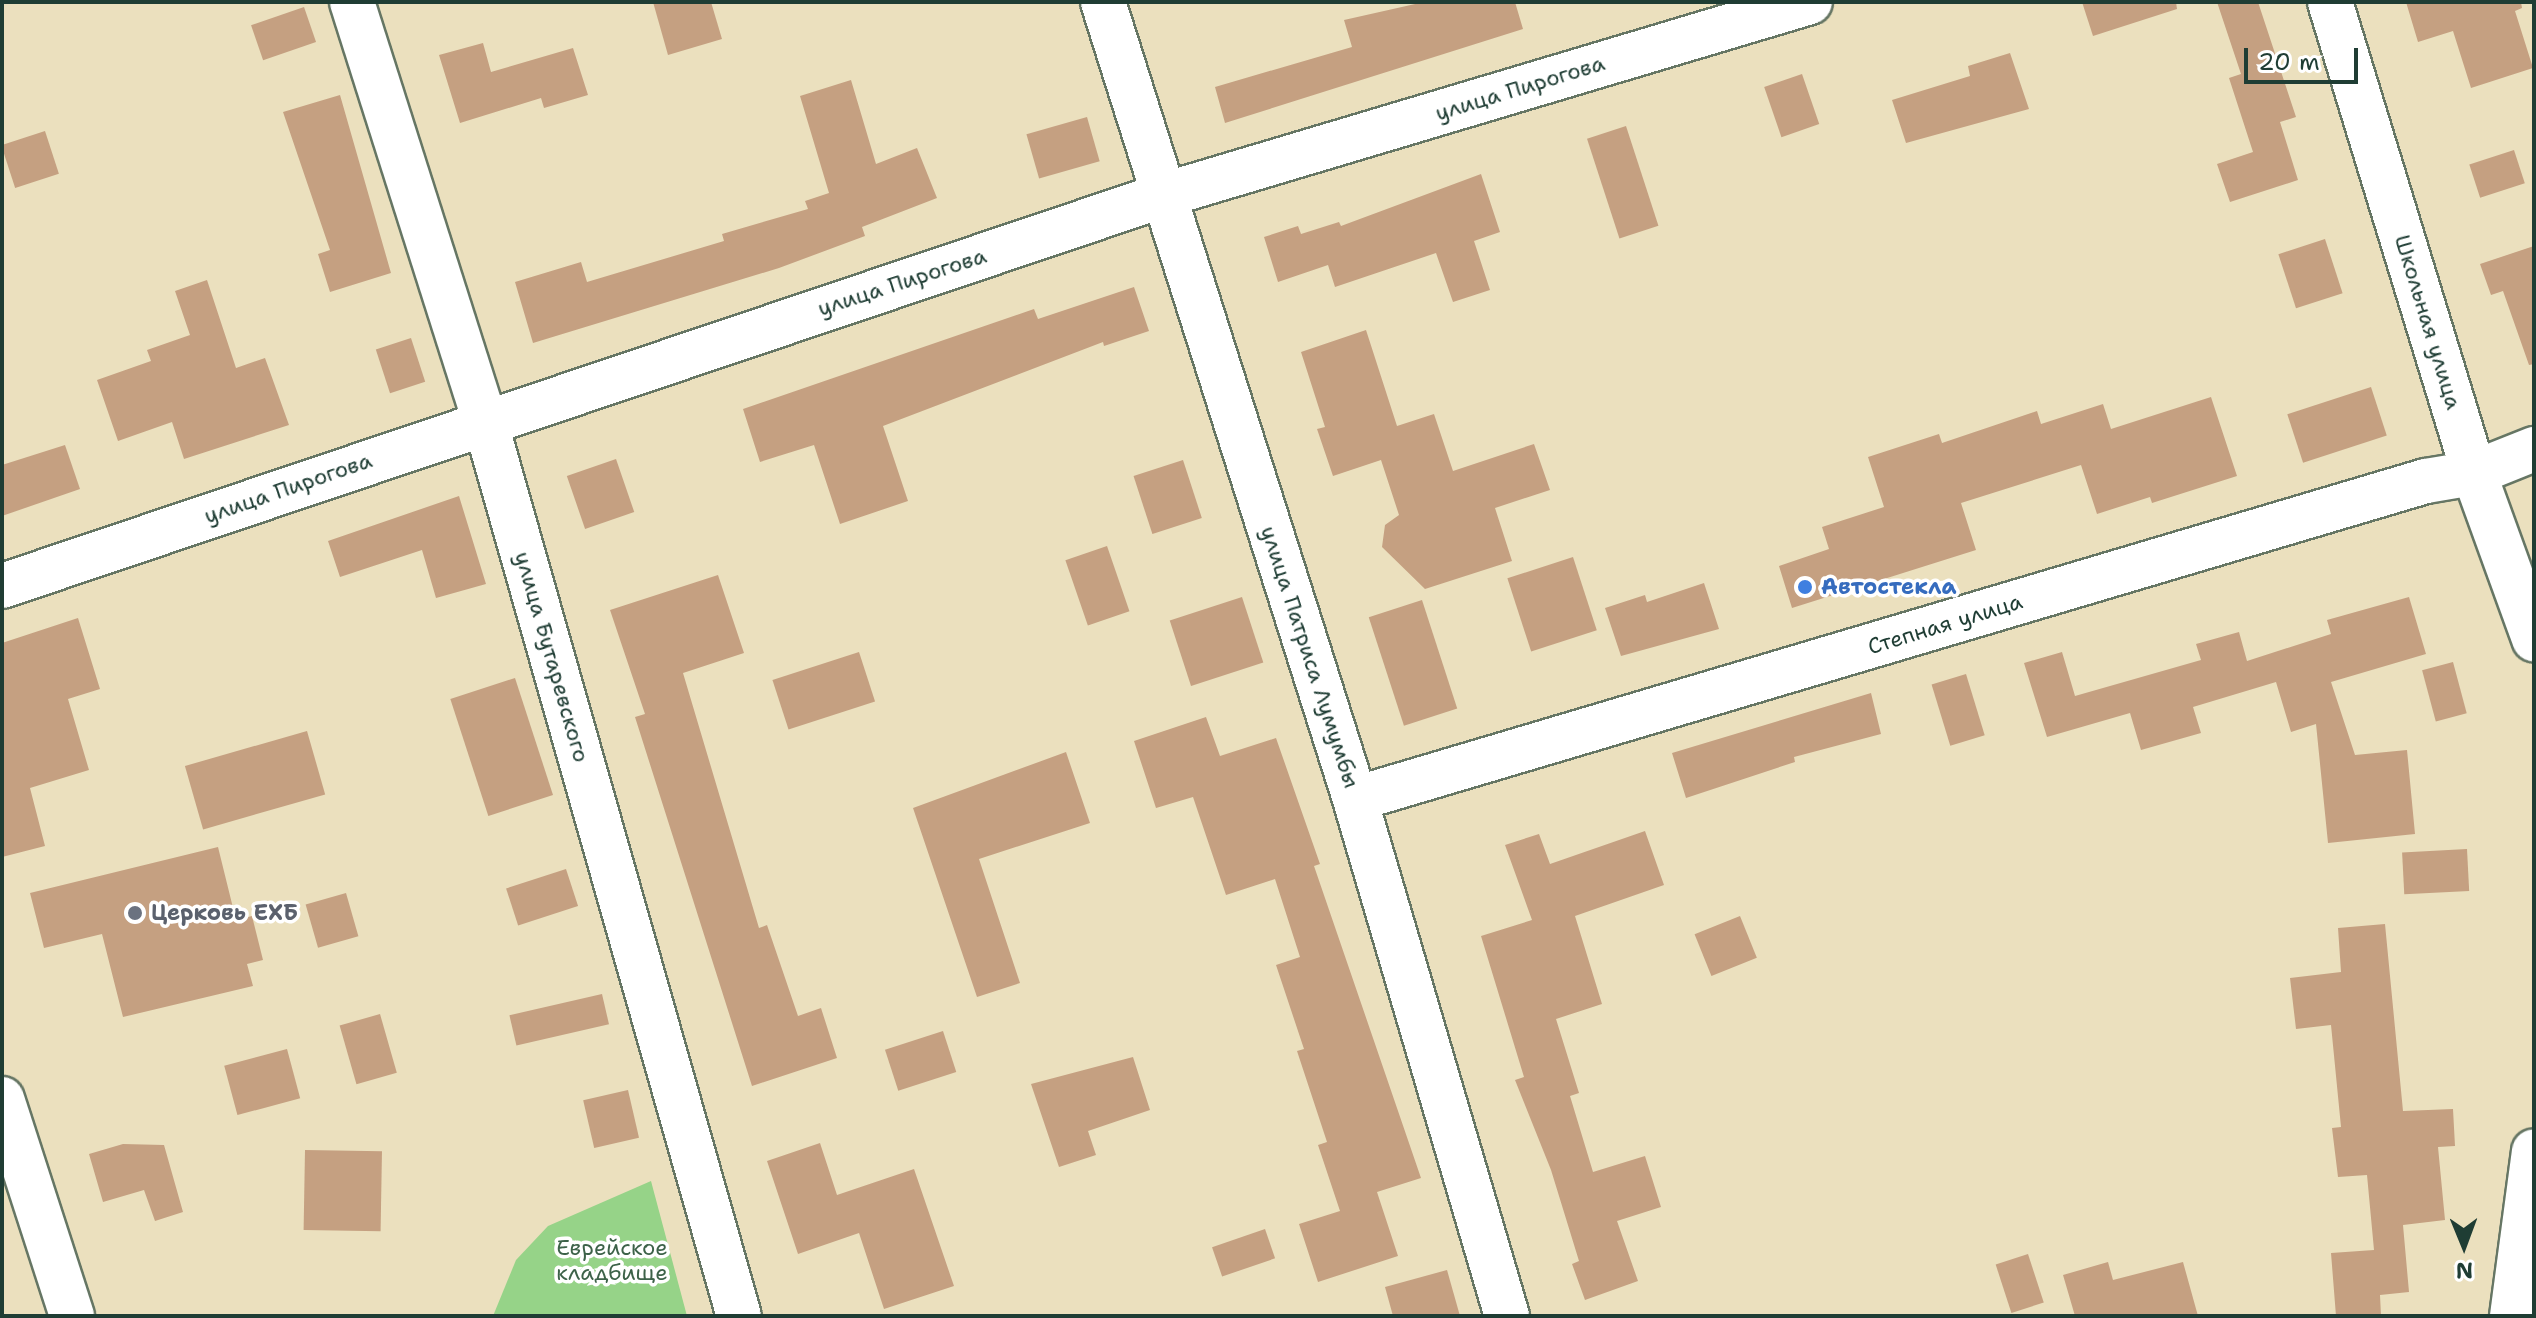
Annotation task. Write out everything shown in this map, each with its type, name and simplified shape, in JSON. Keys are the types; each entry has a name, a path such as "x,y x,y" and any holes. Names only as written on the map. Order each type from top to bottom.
{"street":[{"name":"улица Бутаревского","path":"352,2 485,421 739,1316"},
{"name":"улица Патриса Лумумбы","path":"1103,2 1355,799 1507,1316"},
{"name":"улица Пирогова","path":"2,586 1164,195 1810,2"},
{"name":"Школьная улица","path":"2330,2 2474,473 2534,639"},
{"name":"Степная улица","path":"1355,799 2410,485 2474,473 2534,449"},
{"path":"2,1099 72,1316"},
{"path":"2512,1316 2534,1151"}],"green space":[{"name":"Еврейское кладбище","path":"651,1181 687,1316 493,1316 516,1260 548,1226"}],"building":[{"path":"653,2 711,2 722,39 668,55"},
{"path":"1424,2 1515,2 1523,29 1225,123 1215,87 1352,47 1344,20"},
{"path":"2082,2 2176,2 2177,9 2093,36"},
{"path":"2217,2 2258,2 2296,117 2280,122 2298,180 2230,202 2217,164 2253,152 2229,78 2241,74"},
{"path":"2406,2 2521,2 2522,8 2515,11 2533,68 2471,88 2453,31 2418,42"},
{"path":"304,7 316,42 263,60 251,25"},
{"path":"483,43 491,72 573,48 588,95 544,108 541,98 460,123 439,55"},
{"path":"2010,53 2029,109 1906,143 1892,100 1970,76 1968,66"},
{"path":"1802,74 1819,124 1781,137 1764,87"},
{"path":"851,80 876,164 917,148 937,198 862,227 865,236 779,268 533,343 515,282 581,262 587,282 724,241 722,234 808,209 805,201 829,193 800,96"},
{"path":"340,95 391,273 330,292 318,254 330,250 283,112"},
{"path":"1087,117 1100,161 1039,179 1026,134"},
{"path":"1626,126 1658,226 1619,239 1587,139"},
{"path":"45,131 59,174 15,188 2,145"},
{"path":"2514,150 2525,183 2480,198 2469,165"},
{"path":"1481,174 1500,232 1474,241 1490,290 1453,302 1436,253 1335,287 1328,265 1278,282 1264,237 1298,226 1301,234 1339,222 1341,226"},
{"path":"2325,239 2343,293 2296,308 2278,254"},
{"path":"2534,246 2534,364 2529,365 2503,291 2491,295 2480,264"},
{"path":"207,280 236,368 265,358 289,425 184,459 172,422 118,441 97,380 151,361 147,350 190,335 175,291"},
{"path":"1134,287 1149,331 1104,346 1103,342 883,426 908,501 840,524 814,445 760,462 743,409 1034,309 1038,319"},
{"path":"1366,330 1397,426 1434,414 1453,471 1534,444 1550,490 1495,508 1512,561 1425,589 1382,547 1385,525 1399,515 1381,460 1333,476 1317,429 1325,427 1301,352"},
{"path":"411,338 425,382 390,393 376,349"},
{"path":"2371,387 2387,436 2303,463 2287,414"},
{"path":"2211,397 2237,476 2152,503 2150,497 2097,514 2081,465 1961,503 1976,550 1792,608 1779,566 1829,549 1822,527 1884,507 1868,457 1939,434 1942,443 2037,411 2041,424 2103,404 2111,429"},
{"path":"65,445 80,489 2,516 2,465"},
{"path":"616,459 634,512 585,529 567,476"},
{"path":"1183,460 1202,518 1152,534 1134,476"},
{"path":"459,496 486,584 436,598 422,550 340,577 328,541"},
{"path":"1107,546 1129,611 1088,626 1065,560"},
{"path":"1573,557 1597,630 1531,652 1507,578"},
{"path":"718,575 744,653 683,673 759,928 767,925 798,1016 821,1008 837,1058 752,1086 635,717 645,714 610,610"},
{"path":"1704,583 1719,629 1621,656 1605,608 1645,595 1647,602"},
{"path":"1242,597 1263,663 1191,686 1170,620"},
{"path":"2409,597 2426,654 2331,682 2355,755 2407,750 2415,834 2328,843 2316,724 2291,732 2276,682 2193,707 2201,733 2141,750 2130,713 2047,737 2024,663 2062,652 2075,696 2201,660 2196,644 2239,632 2247,661 2331,634 2327,620"},
{"path":"1422,600 1457,708 1404,726 1369,617"},
{"path":"78,618 100,689 68,699 89,770 30,788 45,846 2,857 2,643"},
{"path":"859,652 875,701 789,730 772,680"},
{"path":"2453,662 2467,713 2436,721 2422,670"},
{"path":"1966,674 1985,735 1950,746 1932,685"},
{"path":"515,678 553,795 488,816 450,699"},
{"path":"1871,693 1881,734 1794,757 1795,762 1686,798 1672,753"},
{"path":"1206,717 1220,756 1276,738 1320,864 1314,866 1421,1178 1377,1192 1398,1256 1318,1282 1299,1224 1340,1211 1318,1145 1327,1142 1297,1051 1304,1049 1276,965 1300,957 1275,879 1226,895 1193,797 1156,808 1134,741"},
{"path":"307,731 325,794 203,829 185,766"},
{"path":"1066,752 1090,823 979,859 1020,983 977,997 913,808"},
{"path":"1645,831 1664,885 1575,916 1602,1004 1556,1019 1579,1093 1570,1096 1593,1172 1645,1156 1661,1207 1617,1221 1638,1281 1585,1300 1572,1264 1579,1261 1551,1170 1515,1080 1524,1077 1481,936 1532,920 1505,845 1539,834 1550,864"},
{"name":"Церковь ЕХБ","path":"218,847 236,920 252,916 263,960 247,964 253,986 123,1017 102,934 44,948 30,893"},
{"path":"2467,849 2469,891 2404,894 2402,852"},
{"path":"566,869 578,906 518,926 506,888"},
{"path":"346,893 358,936 318,948 306,905"},
{"path":"1740,916 1757,958 1711,976 1695,934"},
{"path":"2385,924 2403,1111 2453,1109 2455,1146 2438,1147 2445,1220 2403,1225 2409,1292 2380,1295 2381,1316 2336,1316 2331,1253 2374,1250 2367,1175 2338,1177 2332,1128 2341,1127 2331,1025 2296,1029 2290,978 2341,972 2338,928"},
{"path":"602,994 609,1024 516,1046 509,1015"},
{"path":"380,1014 397,1073 356,1084 340,1026"},
{"path":"943,1031 956,1072 898,1091 885,1050"},
{"path":"287,1049 300,1098 237,1115 224,1066"},
{"path":"1133,1057 1150,1110 1088,1131 1096,1155 1059,1167 1031,1084"},
{"path":"628,1090 639,1138 594,1148 583,1100"},
{"path":"820,1143 837,1195 914,1169 954,1286 884,1309 859,1233 798,1254 767,1161"},
{"path":"123,1144 164,1145 183,1212 155,1221 144,1190 103,1202 89,1154"},
{"path":"305,1150 382,1151 381,1231 304,1230"},
{"path":"1265,1229 1275,1258 1222,1277 1212,1247"},
{"path":"2028,1254 2044,1303 2011,1313 1996,1265"},
{"path":"2108,1262 2113,1280 2183,1262 2198,1316 2075,1316 2063,1275"},
{"path":"1447,1270 1460,1316 1393,1316 1385,1287"}],"place":[{"name":"Автостекла","path":"1805,587"},
{"name":"Церковь ЕХБ","path":"135,913"}]}
